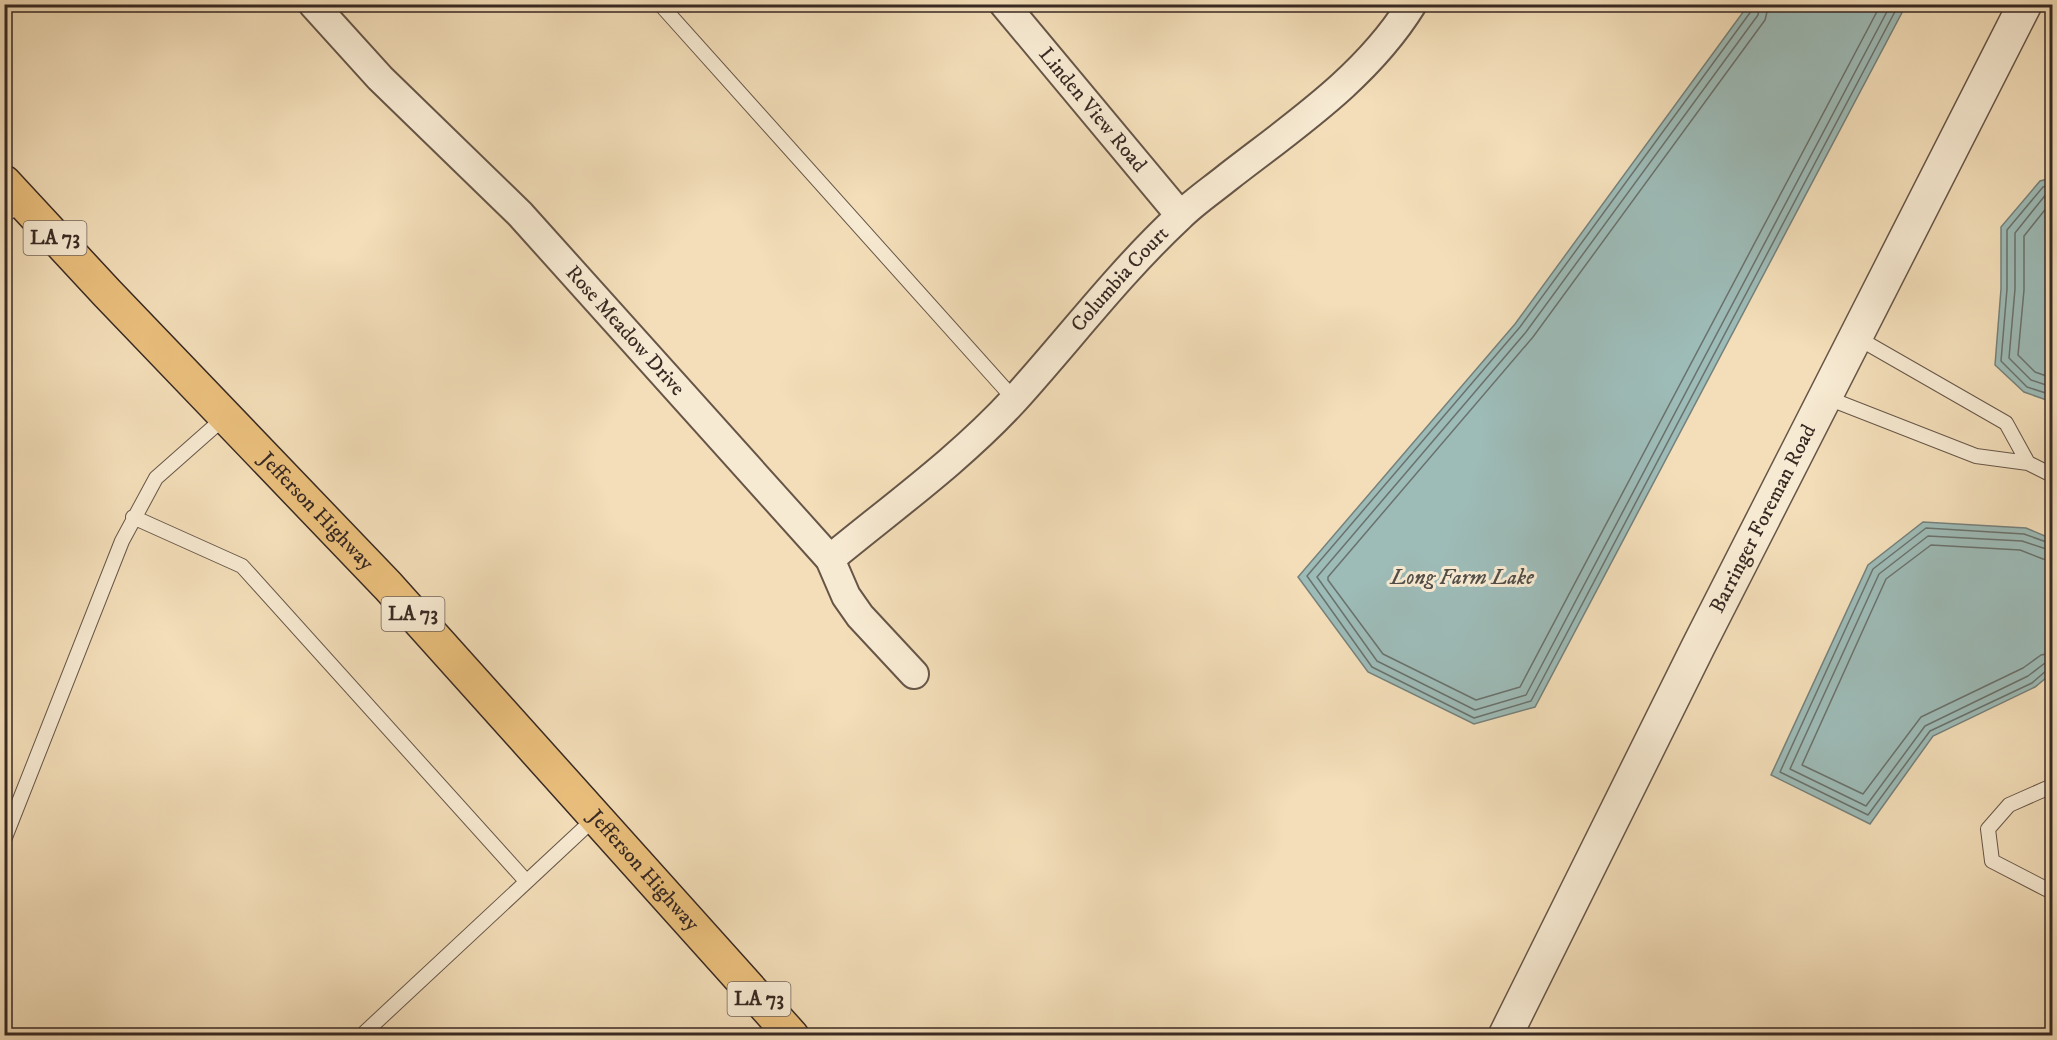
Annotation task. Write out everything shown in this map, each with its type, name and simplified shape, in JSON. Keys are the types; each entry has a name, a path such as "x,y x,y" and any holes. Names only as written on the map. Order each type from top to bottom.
{"main road":[{"name":"Jefferson Highway","path":"10,200 388,586 792,1035"}],"street":[{"name":"Rose Meadow Drive","path":"313,4 380,78 520,214 830,559 846,596 860,616 914,674"},
{"name":"Linden View Road","path":"1004,4 1180,215"},
{"name":"Columbia Court","path":"830,559 965,448 1014,399 1129,268 1180,215 1333,96 1368,62 1398,26 1412,4"},
{"name":"Barringer Foreman Road","path":"1505,1035 1698,647 2025,4"}],"lane":[{"path":"660,4 1014,399"},
{"path":"1856,337 2006,423 2028,463"},
{"path":"1826,397 1976,456 2028,463 2052,475"},
{"path":"4,840 133,518 156,478 225,417"},
{"path":"133,518 242,566 526,881"},
{"path":"2052,786 2009,805 1988,829 1992,861 2052,892"},
{"path":"362,1035 596,817"}],"water":[{"name":"Long Farm Lake","path":"1749,4 1906,5 1535,707 1474,724 1368,672 1298,577 1515,324"},
{"path":"2052,178 2052,402 2024,392 1995,365 2001,289 2001,227 2040,181"},
{"path":"1923,522 2026,528 2052,539 2052,673 2035,687 1933,736 1870,824 1771,775 1868,565"}]}
